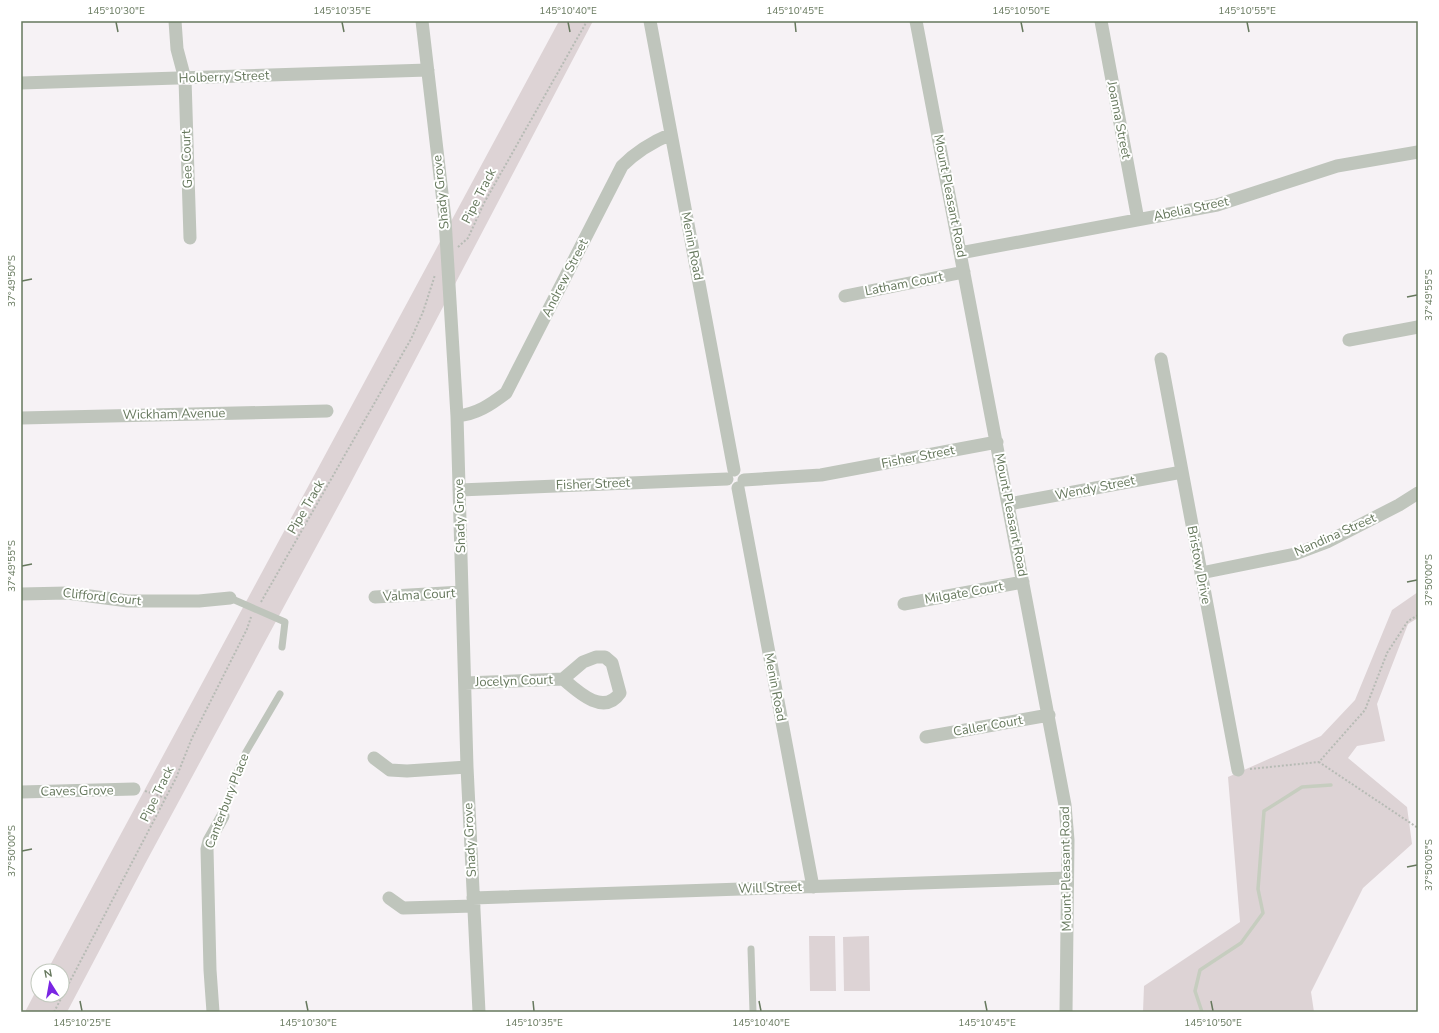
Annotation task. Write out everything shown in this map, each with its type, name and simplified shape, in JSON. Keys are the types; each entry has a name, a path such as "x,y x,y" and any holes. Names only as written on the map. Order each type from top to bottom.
{"street":[{"name":"Gee Court","path":"176,21 177,48 185,79 190,238"},
{"name":"Shady Grove","path":"422,21 447,259 457,416 467,768 479,1012"},
{"name":"Menin Road","path":"650,21 730,475"},
{"name":"Mount Pleasant Road","path":"916,21 1024,582 1065,805 1067,878 1066,1012"},
{"name":"Joanna Street","path":"1101,21 1138,220"},
{"name":"Holberry Street","path":"21,83 185,79 428,70"},
{"name":"Andrew Street","path":"457,416 471,415 489,406 506,393 622,166 634,154 653,142 671,134"},
{"name":"Abelia Street","path":"960,253 1217,205 1337,166 1418,152"},
{"name":"Latham Court","path":"845,296 964,272"},
{"path":"1349,340 1418,327"},
{"name":"Bristow Drive","path":"1161,359 1238,770"},
{"name":"Wickham Avenue","path":"21,418 327,411"},
{"name":"Fisher Street","path":"741,484 821,475 997,442"},
{"name":"Wendy Street","path":"1009,504 1182,472"},
{"path":"730,475 730,487 741,484"},
{"name":"Fisher Street","path":"460,490 730,475"},
{"name":"Menin Road","path":"741,484 813,887"},
{"name":"Nandina Street","path":"1200,572 1295,554 1334,538 1399,505 1418,493"},
{"name":"Milgate Court","path":"904,604 1024,582"},
{"name":"Valma Court","path":"375,597 462,592"},
{"name":"Clifford Court","path":"21,594 67,593 128,601 199,601 230,598"},
{"name":"Jocelyn Court","path":"465,683 563,679"},
{"name":"Caller Court","path":"926,737 1049,715"},
{"path":"374,758 390,770 407,771 467,768"},
{"name":"Caves Grove","path":"21,792 134,789"},
{"name":"Canterbury Place","path":"213,1012 210,970 207,849 209,842 224,816"},
{"name":"Will Street","path":"389,898 402,908 474,902 813,887 1067,878"}],"lane":[{"path":"230,598 254,610 284,622 282,646"},
{"name":"Canterbury Place","path":"224,816 234,779 246,752 280,694"},
{"path":"751,949 752,1012"}],"path":[{"name":"Pipe Track","path":"54,1012 176,778 192,738 247,629 248,621 254,610 265,597 411,338 423,312 439,262 447,259 468,238 484,203 587,21"},
{"path":"1319,762 1365,710 1387,653 1408,621 1418,615"},
{"path":"1238,770 1319,762 1418,828"},
{"path":"134,789 150,792 166,798"}],"shaded area":[{"path":"559,21 593,21 348,488 145,864 67,1012 25,1012 30,1002 70,1003 70,963 51,963"},
{"path":"1418,592 1418,618 1408,624 1377,704 1385,741 1357,746 1348,758 1407,807 1412,844 1363,888 1311,992 1314,1012 1143,1012 1144,986 1240,922 1228,777 1321,736 1355,700 1392,610"},
{"path":"809,936 835,936 836,991 810,991"},
{"path":"869,936 870,991 844,991 843,937"}],"waterway":[{"path":"1202,1012 1195,991 1200,970 1241,943 1263,913 1258,889 1264,811 1302,787 1331,785"}]}
